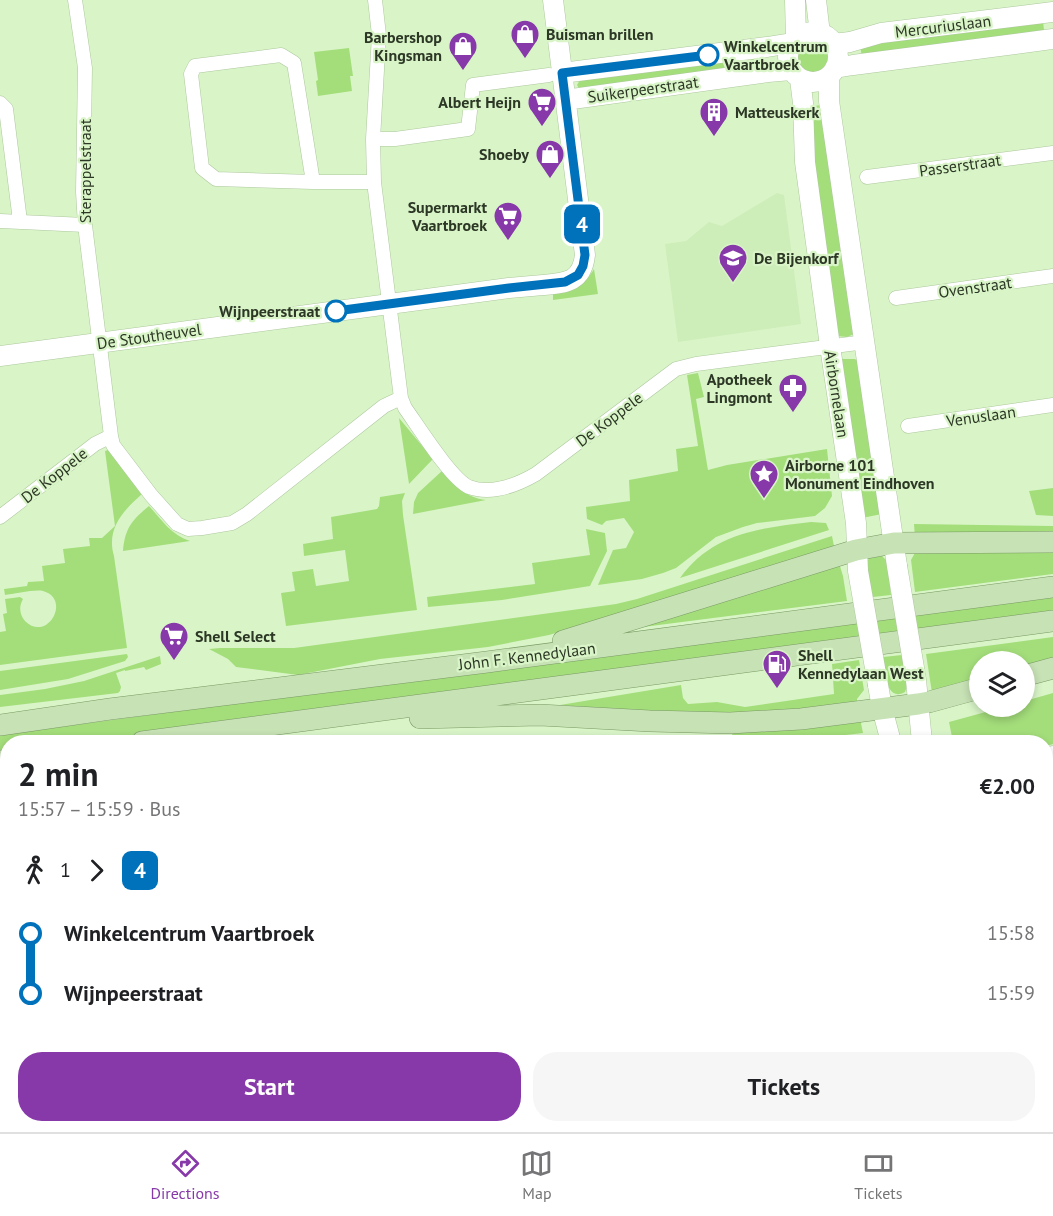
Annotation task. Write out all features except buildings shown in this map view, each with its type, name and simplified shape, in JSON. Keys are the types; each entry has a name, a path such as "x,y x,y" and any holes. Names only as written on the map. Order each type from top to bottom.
{"main road":[{"path":"487,662 579,637 856,550 894,543 1053,542"},
{"name":"John F. Kennedylaan","path":"0,725 1053,586"},
{"path":"196,735 1053,621"},
{"path":"1035,673 1053,668"},
{"path":"357,714 430,718 540,715 650,722 730,723 801,718 918,704 969,691"}],"street":[{"name":"Sterappelstraat","path":"75,0 86,68 83,192 99,343"},
{"path":"375,0 379,35 373,139 374,182 390,304"},
{"path":"553,0 556,74 566,100"},
{"path":"795,0 794,41 788,56 788,63 796,74 812,82 824,80 832,72"},
{"path":"816,0 827,39 837,56 832,72 829,101 897,566 916,680 921,735"},
{"path":"1051,12 1053,41"},
{"name":"Mercuriuslaan","path":"827,39 850,42 881,33 1051,12"},
{"path":"794,41 808,33 827,39"},
{"name":"Suikerpeerstraat","path":"556,74 794,41"},
{"name":"Mercuriuslaan","path":"832,72 853,65 1053,41"},
{"path":"313,182 294,63 280,55 195,66 191,74 202,168 216,179 313,182 374,182"},
{"path":"373,139 395,139 468,129 473,85 556,74"},
{"name":"Suikerpeerstraat","path":"566,100 796,74"},
{"name":"Airbornelaan","path":"796,74 803,103 806,162 856,523 858,571 882,708 889,735"},
{"name":"De Stoutheuvel","path":"0,356 572,280 580,272 585,255 566,100"},
{"path":"0,103 6,109 20,221"},
{"name":"Passerstraat","path":"867,177 1053,153"},
{"path":"0,221 85,225"},
{"name":"Ovenstraat","path":"896,298 1053,276"},
{"name":"De Koppele","path":"390,304 403,404 442,460 459,480 482,490 520,483 536,474 676,369 696,364 864,342"},
{"path":"99,343 114,445 151,495 177,524 188,529 232,523 384,406 401,398"},
{"name":"Venuslaan","path":"908,426 1053,405"},
{"name":"De Koppele","path":"0,517 95,444 111,436"}],"shaded area":[{"name":"De Bijenkorf","path":"777,193 784,195 801,324 678,342 665,244 686,241 709,222 722,226"}],"green space":[{"path":"1043,21 1043,33 862,59 860,44"},
{"path":"813,42 824,47 829,58 824,69 813,74 802,69 797,58 802,47"},
{"path":"349,48 353,76 350,76 352,91 318,96 314,52"},
{"path":"763,54 765,68 580,90 577,85 580,80"},
{"path":"826,105 854,334 847,337 837,336 820,233 809,106"},
{"path":"594,269 598,294 553,300 553,294 581,284"},
{"path":"842,359 855,359 860,363 882,514 862,518 838,365"},
{"path":"698,373 704,397 696,399 708,470 827,449 832,496 825,508 815,516 757,523 743,527 716,537 676,568 642,579 598,585 613,550 626,548 634,532 624,518 606,521 602,525 587,519 586,507 630,501 629,480 678,471 676,449 698,446 687,375"},
{"path":"399,418 433,459 409,484"},
{"path":"108,450 142,494 128,507 118,521 112,537 127,648 0,665 0,632 6,631 3,614 7,613 5,599 20,597 23,599 20,607 22,616 33,626 41,627 48,623 56,610 56,602 51,595 43,591 5,595 4,589 27,586 28,582 44,581 42,566 65,563 63,549 90,546 89,538 102,538 115,526 105,451"},
{"path":"443,470 467,494 486,500 413,514 414,502 418,493"},
{"path":"1053,488 1053,516 1036,515 1029,491"},
{"path":"405,493 402,501 403,515 417,610 286,626 281,593 295,591 292,572 313,569 316,586 349,581 345,550 304,556 303,544 333,539 331,517 377,509 380,497"},
{"path":"149,506 172,531 190,541 123,551 130,525"},
{"path":"811,522 826,523 829,530 680,578 707,551 738,535"},
{"path":"914,524 1053,526 1053,537 915,538"},
{"path":"586,529 605,533 607,551 590,586 502,600 428,607 427,597 535,584 532,563 590,555"},
{"path":"832,536 835,551 549,635 488,647 380,659 298,675 236,667 228,659 209,649 294,648 616,604"},
{"path":"917,549 1053,549 1053,574 915,592 911,560"},
{"path":"882,556 887,561 891,595 873,597 866,564 869,558"},
{"path":"839,563 847,601 612,631"},
{"path":"1053,594 1053,615 136,735 0,735"},
{"path":"1053,637 1053,661 1035,666 1035,651 969,651 969,684 932,693 926,654"},
{"path":"127,654 125,661 68,679 0,690 0,671"},
{"path":"902,655 907,686 905,692 898,694 893,693 887,683 883,657"},
{"path":"160,656 161,664 146,670 144,667 116,673 121,687 118,693 0,707 0,695 84,681"},
{"path":"859,660 864,690 857,699 857,704 736,719 560,705 681,685 683,698 688,704 717,702 745,707 834,694 832,664"},
{"path":"1053,693 1053,735 952,735 949,722 969,717 1035,717 1035,698"},
{"path":"860,718 863,733 732,735 733,732"}],"bus line":[{"name":"4","path":"336,311 561,283 574,278 582,269 585,255 562,73 708,55"}],"place":[{"name":"Winkelcentrum Vaartbroek","path":"708,55"},
{"name":"Buisman brillen","path":"525,60"},
{"name":"Barbershop Kingsman","path":"463,72"},
{"name":"Albert Heijn","path":"542,128"},
{"name":"Matteuskerk","path":"714,138"},
{"name":"Shoeby","path":"550,180"},
{"name":"Supermarkt Vaartbroek","path":"508,242"},
{"name":"De Bijenkorf","path":"733,284"},
{"name":"Wijnpeerstraat","path":"336,311"},
{"name":"Apotheek Lingmont","path":"793,414"},
{"name":"Airborne 101 Monument Eindhoven","path":"764,500"},
{"name":"Shell Select","path":"174,662"},
{"name":"Shell Kennedylaan West","path":"777,690"}]}
